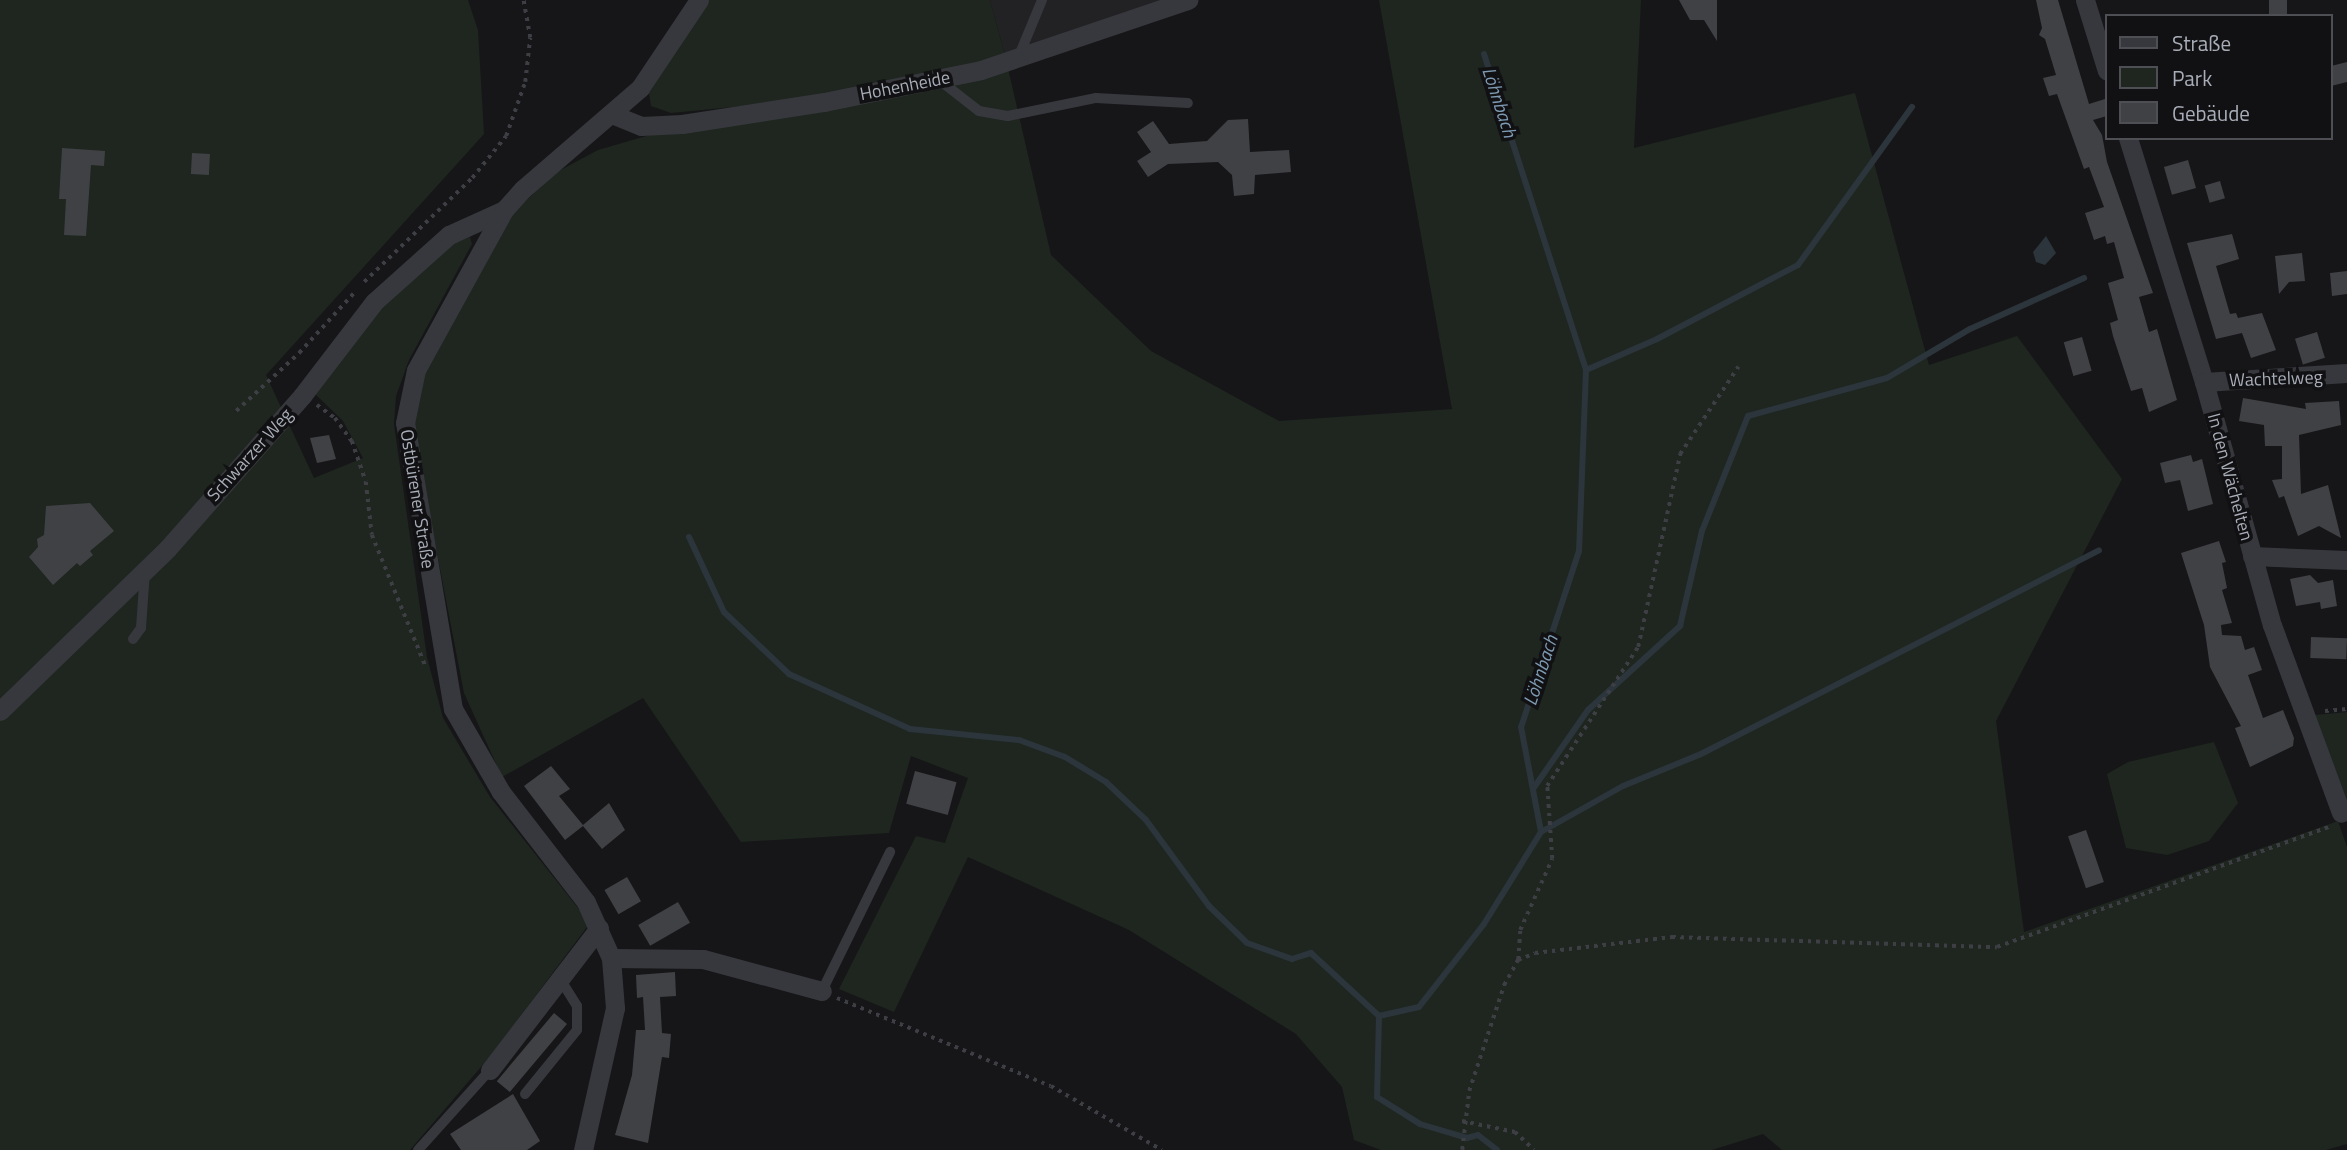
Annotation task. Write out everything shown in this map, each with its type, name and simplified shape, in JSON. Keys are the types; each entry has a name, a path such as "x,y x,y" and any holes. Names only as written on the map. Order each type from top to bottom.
{"street":[{"name":"Ostbürener Straße","path":"583,1150 615,1008 611,958 586,902 500,792 453,709 409,462 405,423 415,370 504,210 523,189 614,115 640,88 699,0"},
{"name":"Hohenheide","path":"614,115 641,126 682,124 937,79 1018,59 1188,0"},
{"path":"2085,0 2106,68"},
{"name":"In den Wächelten","path":"2129,140 2204,382 2272,625 2336,820"},
{"name":"Schwarzer Weg","path":"0,711 145,570 302,396 373,302 449,235 504,210"},
{"name":"Wachtelweg","path":"2204,382 2347,373"},
{"path":"2252,556 2347,560"},
{"path":"490,1070 599,928"},
{"path":"611,958 703,959 822,992"}],"lane":[{"path":"1018,59 1042,0"},
{"path":"937,79 979,111 1008,116 1097,98 1188,103"},
{"path":"133,639 141,628 145,570"},
{"path":"822,992 890,852"},
{"path":"525,1094 577,1030 577,1006 559,978"},
{"path":"418,1150 490,1070"}],"path":[{"path":"236,411 275,377 391,254 472,178 506,136 525,82 530,38 523,0"},
{"path":"1462,1150 1462,1122 1486,1036 1504,985 1518,960 1520,930 1552,859 1547,786 1638,647 1680,454 1738,367"},
{"path":"302,396 335,418 352,441 366,482 372,535 431,675"},
{"path":"1518,960 1561,947 1672,937 1997,947 2336,820"},
{"path":"822,992 1051,1086 1162,1150"},
{"path":"1462,1122 1515,1132 1534,1150"}],"shaded area":[{"path":"990,0 1162,0 1006,59"},
{"path":"2046,236 2056,253 2045,265 2036,262 2033,252"}],"green space":[{"path":"0,0 468,0 478,30 484,134 266,375 314,478 363,458 343,421 311,390 378,308 453,243 470,237 472,244 409,360 396,396 394,424 427,657 443,718 490,797 590,923 492,1054 410,1150 0,1150"},
{"path":"705,0 990,0 1006,59 827,98 671,113 651,106 649,93 656,76"},
{"path":"1379,0 1641,0 1634,148 1855,93 1929,365 2017,336 2122,479 1996,721 2024,932 2338,821 2347,847 2347,1144 2326,1150 1782,1150 1763,1134 1712,1150 1381,1150 1354,1140 1342,1087 1296,1034 1129,930 968,857 894,1012 839,989 916,836 945,843 968,778 911,756 889,833 741,842 643,698 502,777 464,693 413,429 426,368 510,216 555,173 598,150 681,126 1007,64 1051,255 1151,351 1279,421 1452,409"},
{"path":"2347,712 2347,809 2315,715"},
{"path":"2214,742 2238,803 2209,841 2167,855 2126,848 2107,774 2128,762"}],"building":[{"path":"1679,0 1717,0 1717,41 1704,20 1690,20"},
{"path":"2036,0 2058,0 2089,104 2105,99 2106,116 2093,120 2102,135 2107,162 2153,293 2139,297 2149,332 2157,329 2177,400 2149,412 2142,388 2131,391 2113,336 2110,323 2118,320 2108,283 2124,278 2114,242 2107,244 2105,236 2094,240 2085,213 2104,207 2089,167 2084,169 2057,94 2049,96 2043,78 2056,75 2045,39 2039,35 2042,28"},
{"path":"2269,0 2287,0 2287,14 2269,14"},
{"path":"2347,62 2347,82 2333,86 2333,66"},
{"path":"1248,119 1250,152 1289,150 1291,172 1255,175 1254,194 1234,196 1232,175 1218,162 1168,164 1148,177 1137,161 1151,152 1137,132 1153,121 1169,144 1207,141 1228,120"},
{"path":"62,148 105,151 104,166 91,165 86,236 64,235 66,199 59,199"},
{"path":"192,153 210,154 209,175 191,174"},
{"path":"2188,160 2196,188 2172,195 2164,167"},
{"path":"2220,181 2225,198 2210,203 2205,185"},
{"path":"2232,234 2239,259 2216,266 2230,314 2236,313 2238,318 2262,313 2276,350 2251,358 2242,333 2216,339 2187,243"},
{"path":"2302,253 2305,281 2289,282 2279,294 2275,256"},
{"path":"2347,271 2347,294 2332,296 2330,273"},
{"path":"2317,332 2325,358 2303,365 2295,339"},
{"path":"2082,337 2092,371 2073,376 2064,342"},
{"path":"2243,398 2306,409 2305,403 2339,401 2341,425 2299,435 2301,494 2328,485 2341,538 2319,526 2298,536 2284,496 2279,498 2272,480 2282,479 2282,446 2265,446 2264,425 2239,421"},
{"path":"329,435 336,459 317,463 310,438"},
{"path":"2191,455 2193,462 2202,459 2213,504 2188,511 2180,480 2165,483 2160,463"},
{"path":"90,503 114,531 90,551 93,555 80,566 77,563 53,585 29,557 38,547 37,539 44,535 46,506"},
{"path":"2219,541 2226,562 2222,563 2227,588 2222,590 2232,623 2221,625 2222,635 2241,636 2245,650 2254,647 2262,670 2248,675 2263,718 2283,710 2294,738 2293,746 2250,767 2235,728 2241,726 2210,667 2204,625 2181,553"},
{"path":"2310,575 2318,583 2333,580 2337,606 2321,609 2320,602 2296,606 2290,579"},
{"path":"2311,637 2347,638 2346,659 2310,658"},
{"path":"551,766 570,789 559,796 583,825 609,803 625,830 602,849 583,826 565,840 524,786"},
{"path":"915,771 957,782 948,815 906,804"},
{"path":"2086,830 2104,882 2086,888 2068,836"},
{"path":"627,877 641,901 618,914 604,890"},
{"path":"678,902 690,923 650,946 638,925"},
{"path":"675,972 676,996 660,997 662,1033 671,1034 669,1058 662,1057 648,1143 615,1135 632,1075 636,1030 645,1030 643,997 637,998 636,975"},
{"path":"554,1013 567,1024 510,1092 497,1081"},
{"path":"513,1094 540,1141 527,1150 461,1150 450,1134"}],"waterway":[{"name":"Löhnbach","path":"1484,54 1586,370 1579,551 1521,727 1541,832 1484,924 1419,1007 1379,1016 1377,1097 1420,1124 1467,1138 1478,1135 1497,1150"},
{"path":"1586,370 1657,339 1798,265 1912,107"},
{"path":"1533,789 1588,710 1680,626 1702,531 1748,416 1887,378 1970,329 2084,278"},
{"path":"689,537 724,612 789,674 910,729 1019,740 1065,757 1106,782 1146,820 1209,906 1247,943 1292,959 1311,953 1379,1016"},
{"path":"1541,832 1623,786 1701,754 2099,550"}]}
